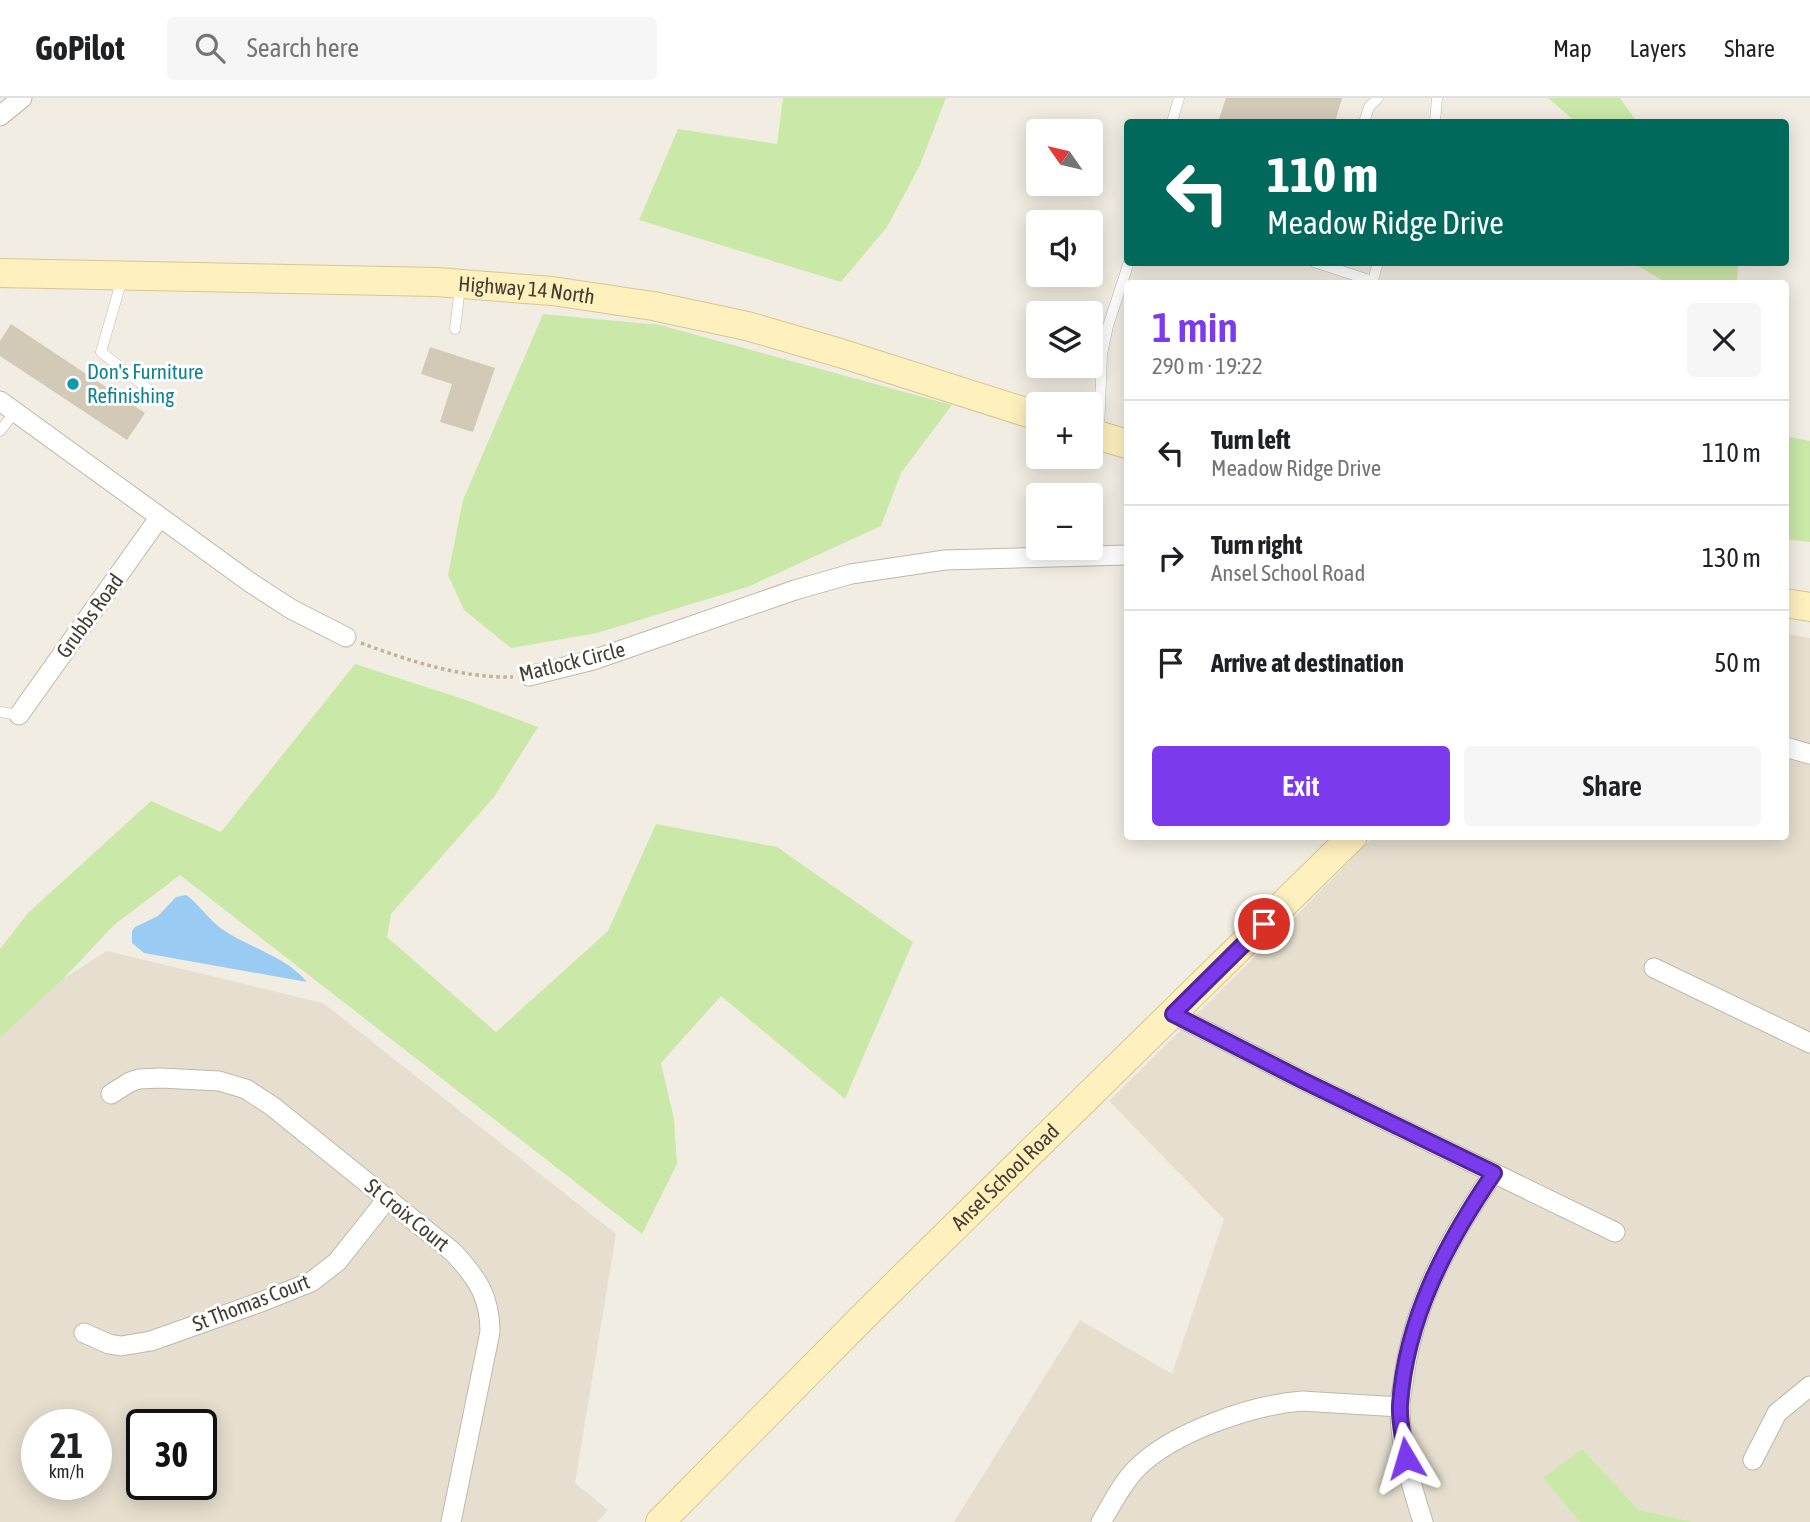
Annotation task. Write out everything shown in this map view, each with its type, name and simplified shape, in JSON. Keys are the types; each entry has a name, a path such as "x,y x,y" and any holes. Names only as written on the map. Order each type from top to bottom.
{"main road":[{"name":"Highway 14 North","path":"0,273 460,284 589,296 653,306 747,326 1026,412"},
{"path":"1103,436 1124,443"},
{"path":"1789,604 1810,607"},
{"name":"Ansel School Road","path":"660,1522 898,1283 1349,840"}],"street":[{"path":"0,116 22,98"},
{"path":"7,407 251,583 291,609 346,637"},
{"name":"Grubbs Road","path":"9,713 159,517"},
{"name":"Matlock Circle","path":"530,676 604,656 795,590 851,574 945,560 1124,555"},
{"path":"1789,748 1810,754"},
{"path":"1654,968 1810,1043"},
{"path":"1173,1014 1304,1081 1615,1232"},
{"name":"St Croix Court","path":"111,1094 139,1079 184,1079 235,1084 272,1106 453,1252 472,1272 480,1283 488,1307 489,1346 451,1522"},
{"path":"1423,1522 1410,1482 1400,1407 1415,1325 1425,1294 1444,1254 1494,1173"},
{"name":"St Thomas Court","path":"83,1333 108,1344 121,1346 151,1340 310,1282 337,1262 387,1199"},
{"path":"1753,1460 1777,1413 1810,1386"},
{"path":"1101,1522 1138,1467 1158,1451 1204,1427 1286,1402 1400,1407"}],"lane":[{"path":"1173,119 1179,98"},
{"path":"1365,119 1375,98"},
{"path":"1435,119 1437,98"},
{"path":"1099,392 1108,326 1128,266"},
{"path":"1326,266 1366,280"},
{"path":"123,276 101,352 148,389"},
{"path":"455,330 460,284"},
{"path":"0,431 7,407"}],"path":[{"name":"Matlock Circle","path":"346,637 418,663 457,672 509,677 530,676"}],"shaded area":[{"path":"1789,635 1810,638 1810,1522 1695,1522 1639,1510 1582,1449 1544,1479 1580,1522 954,1522 1080,1320 1172,1374 1224,1219 1109,1101 1370,840 1789,840"},
{"path":"107,951 323,1003 616,1234 575,1483 608,1510 597,1522 0,1522 0,1019"}],"green space":[{"path":"783,98 946,98 920,165 887,227 841,282 639,220 678,129 777,144"},
{"path":"1548,98 1620,98 1635,119 1572,119"},
{"path":"1638,266 1738,266 1737,280 1662,280"},
{"path":"543,314 660,325 952,405 901,473 881,526 750,586 597,633 511,648 464,610 448,575 463,500"},
{"path":"1789,437 1810,441 1810,542 1789,539"},
{"path":"355,664 469,701 538,727 494,797 391,914 387,937 496,1032 608,931 656,824 777,847 913,942 845,1099 721,996 661,1063 674,1119 677,1164 642,1234 180,875 114,925 65,977 0,1038 0,949 28,913 151,801 221,832"},
{"path":"1582,1449 1639,1510 1695,1522 1580,1522 1543,1478"}],"water":[{"path":"186,895 222,929 289,965 307,982 144,953 132,943 132,931 135,927 158,916 176,897"}],"building":[{"path":"1226,98 1342,98 1336,119 1219,119"},
{"name":"Don's Furniture Refinishing","path":"11,324 145,413 127,440 0,356 0,341"},
{"path":"430,347 495,368 473,432 440,422 452,384 421,374"}],"place":[{"name":"Don's Furniture Refinishing","path":"73,384"}],"route":[{"path":"1264,924 1173,1014 1494,1173 1444,1254 1425,1294 1415,1325 1400,1407 1406,1458"}]}
